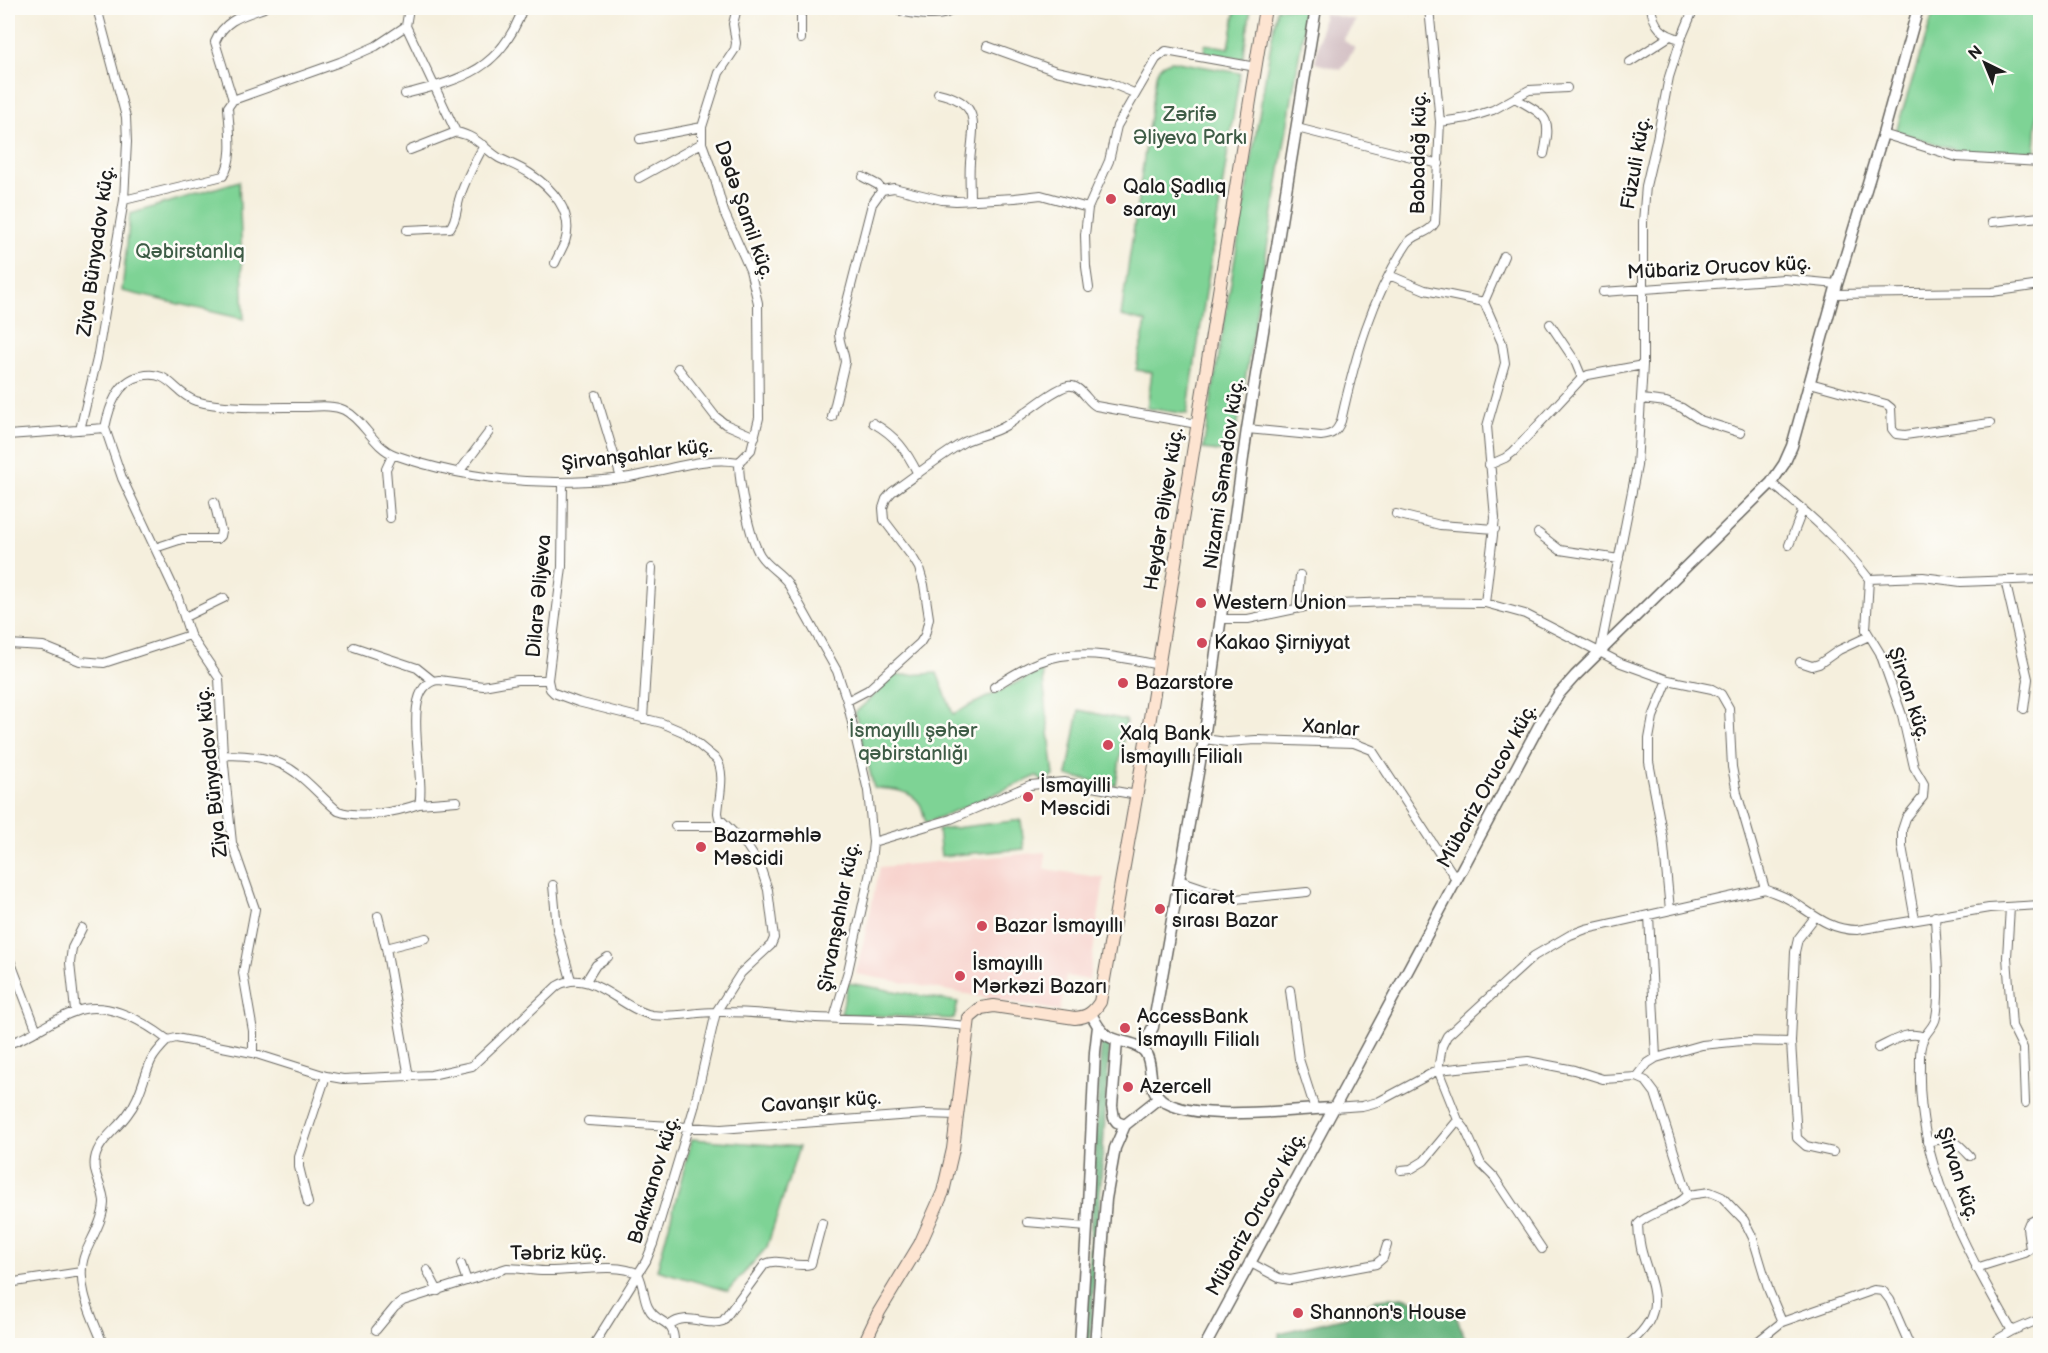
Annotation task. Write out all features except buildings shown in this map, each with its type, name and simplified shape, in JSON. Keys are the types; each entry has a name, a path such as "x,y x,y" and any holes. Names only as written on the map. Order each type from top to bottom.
{"main road":[{"name":"Heydər Əliyev küç.","path":"1091,1014 1100,1002 1137,795 1265,8"},
{"path":"863,1346 879,1312 920,1244 933,1217 951,1164 969,1018 976,1011 994,1006 1075,1018 1091,1014"}],"street":[{"name":"Ziya Bünyadov küç.","path":"80,430 97,358 124,200 127,142 126,117 97,8"},
{"path":"233,100 215,42 219,33 229,22 264,8"},
{"path":"409,8 406,26 456,132"},
{"path":"405,94 468,75 486,64 506,44 517,25 523,8"},
{"name":"Dədə Şamil küç.","path":"737,8 733,24 735,49 719,73 702,127 702,143 724,212 750,270 758,303 759,418 751,450 740,462"},
{"path":"801,8 801,39"},
{"path":"891,8 902,12 943,15 954,8"},
{"name":"Nizami Səmədov küç.","path":"1142,1049 1153,1027 1204,739 1247,429 1316,8"},
{"name":"Babadağ küç.","path":"1247,429 1321,436 1336,431 1341,421 1363,334 1389,275 1409,241 1432,229 1435,223 1440,122 1429,8"},
{"path":"1651,8 1653,21 1658,27 1670,36 1681,39"},
{"name":"Füzuli küç.","path":"1600,653 1637,466 1642,399 1642,222 1646,186 1669,77 1694,8"},
{"name":"Mübariz Orucov küç.","path":"1204,1346 1542,720 1559,694 1771,483 1784,464 1792,446 1835,289 1883,134 1918,8"},
{"path":"124,200 223,176 227,170 229,158 228,107 233,100 340,62 376,46 406,26"},
{"path":"1630,62 1670,36"},
{"path":"987,46 1056,71 1110,83 1134,93"},
{"path":"1089,288 1084,235 1088,208 1108,161 1117,126 1134,93 1156,59 1166,51 1256,67"},
{"path":"1440,122 1468,118 1493,110 1529,90 1567,88"},
{"path":"938,93 955,97 967,106 975,123 970,164 970,200"},
{"path":"1515,98 1539,112 1547,123 1549,131 1544,154"},
{"path":"640,139 702,127"},
{"path":"1297,128 1439,164"},
{"path":"410,150 456,132 469,135 498,157 527,172 550,188 561,202 567,223 566,240 555,263"},
{"path":"1883,134 1957,157 2040,162"},
{"path":"639,178 702,143"},
{"path":"407,230 450,228 455,221 458,201 467,179 484,146"},
{"path":"863,177 878,185 882,190"},
{"path":"832,417 844,362 839,333 872,204 882,190 894,188 942,200 1041,195 1088,208"},
{"path":"1992,222 2040,217"},
{"path":"1485,603 1495,529 1486,426 1502,376 1505,354 1484,302 1504,256"},
{"path":"1389,275 1425,290 1484,302"},
{"name":"Mübariz Orucov küç.","path":"1603,292 1784,279 1835,289"},
{"path":"1835,289 1992,291 2040,285"},
{"path":"1550,324 1575,361 1582,378"},
{"path":"1489,465 1513,452 1582,378 1643,365"},
{"path":"678,368 715,416 755,437"},
{"name":"Şirvanşahlar küç.","path":"105,429 109,410 117,393 128,381 138,376 152,374 163,376 187,397 208,403 261,408 332,406 343,409 380,445 393,454 480,477 563,483 621,478 716,460 740,462 741,492 756,547 763,559 787,582 837,671 847,701 868,792 873,842 868,881 848,971 834,1018"},
{"path":"1810,382 1886,404 1891,408 1892,429 1896,434 1905,435 1990,423"},
{"path":"847,701 868,690 920,643 925,635 929,618 919,568 884,520 883,508 892,492 964,442 1005,426 1055,391 1068,386 1075,387 1083,393 1089,403 1096,406 1197,424"},
{"path":"596,395 621,478"},
{"path":"1642,399 1666,402 1682,408 1700,420 1741,433"},
{"path":"873,423 887,431 906,451 918,474"},
{"name":"Ziya Bünyadov küç.","path":"105,429 122,478 177,595 190,634 219,678 232,843 255,909 243,973 253,1031 253,1053"},
{"path":"8,435 105,429"},
{"path":"459,472 489,432"},
{"path":"390,518 386,469 393,454"},
{"name":"Dilarə Əliyeva","path":"432,680 483,686 518,680 548,680 562,567 563,483"},
{"path":"1771,483 1803,509 1851,555 1869,579 1923,577 1961,582 2040,579"},
{"path":"155,548 182,538 217,539 221,531 214,502"},
{"path":"1790,545 1803,509"},
{"path":"1396,514 1440,525 1495,529"},
{"path":"1538,533 1560,550 1619,560"},
{"path":"643,719 652,568"},
{"path":"1297,608 1300,574"},
{"name":"Şirvan küç.","path":"1869,579 1865,621 1869,636 1880,653 1902,715 1914,767 1924,784 1923,797 1906,819 1902,830 1902,846 1915,920"},
{"path":"2005,580 2028,679 2024,709"},
{"path":"185,617 224,598"},
{"path":"1221,619 1256,617 1297,608 1390,602 1485,603 1525,614 1621,663 1668,680 1712,689 1721,694 1729,708 1732,767 1737,793 1765,890"},
{"path":"8,644 43,646 80,661 104,663 190,634"},
{"path":"1800,662 1812,666 1819,664 1839,650 1869,636"},
{"path":"354,647 417,668 432,680 424,688 416,705 415,719 422,791 419,804"},
{"path":"994,687 1038,662 1062,655 1103,654 1159,665"},
{"path":"548,680 550,689 554,693 682,732 720,765 718,813 724,823 714,826 675,826"},
{"path":"1668,680 1653,717 1649,739 1649,762 1664,837 1670,910"},
{"name":"Xanlar","path":"1204,739 1227,742 1256,740 1354,743 1372,750 1456,879"},
{"path":"224,754 244,755 281,764 295,772 338,811 346,814 399,812 419,804 457,801"},
{"path":"873,842 951,819 1030,785 1064,782 1137,795"},
{"name":"Bakıxanov küç.","path":"670,1324 652,1313 647,1306 638,1274 653,1244 688,1128 716,1012 741,973 771,945 774,938 768,890 760,866 747,846 724,823"},
{"path":"1179,880 1235,899 1307,892"},
{"path":"553,885 557,929 571,980"},
{"path":"1542,1249 1498,1183 1481,1164 1465,1129 1458,1120 1438,1070 1442,1046 1447,1036 1534,956 1570,934 1586,929 1765,890 1790,899 1815,917 1835,928 1844,930 1857,930 1935,916 2040,905"},
{"path":"2010,907 2007,957 2012,1026 2023,1048 2025,1103"},
{"path":"1649,915 1656,1058"},
{"path":"378,916 386,948 409,1077"},
{"name":"Şirvan küç.","path":"1935,916 1938,1003 1936,1018 1921,1046 1920,1070 1922,1114 1927,1142 1945,1200 1976,1268 2012,1331"},
{"path":"1815,917 1798,939 1795,951 1791,1042 1797,1138 1806,1146 1833,1152"},
{"path":"75,1011 70,963 72,948 82,928"},
{"path":"386,948 426,938"},
{"path":"8,955 37,1031"},
{"path":"586,981 596,965 608,957"},
{"path":"104,1346 92,1316 81,1272 84,1256 100,1222 104,1203 94,1160 99,1147 128,1114 137,1099 152,1060 168,1040 176,1038 253,1053 326,1076 343,1078 431,1075 472,1066 557,986 571,980 586,981 648,1014 671,1017 716,1012 905,1020 967,1026"},
{"path":"1290,990 1297,1048 1315,1109"},
{"path":"8,1044 75,1011 96,1007 127,1015 146,1023 168,1040"},
{"path":"1091,1014 1104,1033 1117,1041 1142,1049 1148,1059 1152,1083 1159,1098 1179,1108 1221,1113 1362,1107 1377,1102 1438,1070 1528,1061 1574,1070 1603,1079 1637,1077 1646,1081 1655,1093 1688,1195"},
{"path":"1080,1346 1098,1026"},
{"path":"1878,1048 1907,1034 1924,1037"},
{"path":"1117,1041 1112,1110 1117,1122 1125,1125"},
{"path":"1637,1077 1648,1063 1656,1058 1718,1042 1791,1042"},
{"path":"308,1203 299,1167 299,1157 326,1076"},
{"path":"1095,1346 1106,1199 1115,1148 1125,1125 1133,1116 1159,1098"},
{"name":"Cavanşır küç.","path":"588,1121 737,1129 926,1114 957,1115"},
{"path":"1401,1170 1411,1169 1424,1161 1458,1120"},
{"path":"1927,1142 1947,1138 1955,1140 1970,1156"},
{"path":"1626,1346 1644,1329 1655,1307 1654,1294 1638,1237 1638,1224 1645,1217 1682,1201 1688,1195 1710,1192 1722,1197 1744,1220 1753,1238 1769,1291 1782,1322"},
{"path":"1976,1268 2030,1249 2027,1228 2029,1223 2040,1217"},
{"path":"1027,1222 1087,1227"},
{"path":"674,1346 674,1334 670,1324 675,1320 687,1318 718,1323 723,1321 765,1264 772,1261 803,1267 811,1264 822,1223"},
{"path":"1249,1262 1279,1278 1298,1280 1376,1264 1383,1258 1387,1245"},
{"path":"461,1264 467,1281"},
{"name":"Təbriz küç.","path":"376,1330 403,1301 507,1268 544,1271 619,1269 632,1270 638,1274"},
{"path":"427,1270 438,1291"},
{"path":"8,1283 81,1272"},
{"path":"593,1346 638,1274"},
{"path":"1752,1346 1782,1322 1874,1290 1882,1292 1890,1300 1910,1346"},
{"path":"1994,1346 1998,1339 2012,1331 2040,1321"}],"shaded area":[{"path":"1324,13 1356,20 1343,40 1355,48 1341,70 1315,63"},
{"name":"Bazar İsmayıllı","path":"1045,852 1045,869 1104,878 1089,980 1066,976 1060,1011 856,974 880,867"}],"green space":[{"path":"1236,8 1251,8 1243,59 1204,52 1205,44 1229,48"},
{"path":"1277,8 1307,8 1233,453 1203,449"},
{"path":"1935,8 2040,8 2040,74 2035,151 1971,152 1952,149 1896,131"},
{"name":"Zərifə Əliyeva Parkı","path":"1172,61 1240,73 1187,414 1147,408 1152,372 1136,370 1146,322 1121,316 1156,75 1162,65"},
{"name":"Qəbirstanlıq","path":"239,181 244,319 122,291 130,214"},
{"name":"İsmayıllı şəhər qəbirstanlığı","path":"1042,670 1054,776 1042,781 1037,776 926,823 920,804 911,795 874,788 855,713 894,676 937,673 953,714"},
{"path":"1079,710 1126,720 1116,785 1067,776"},
{"path":"1021,820 1024,849 941,856 938,830"},
{"path":"848,983 958,1002 954,1019 841,1014"},
{"path":"1101,1042 1110,1044 1090,1345 1084,1346"},
{"path":"692,1139 799,1147 767,1247 728,1291 657,1270"},
{"path":"1403,1297 1456,1316 1468,1345 1279,1345 1279,1333 1346,1317 1376,1299"}],"place":[{"name":"Qala Şadlıq sarayı","path":"1111,199"},
{"name":"Western Union","path":"1201,603"},
{"name":"Kakao Şirniyyat","path":"1202,643"},
{"name":"Bazarstore","path":"1123,683"},
{"name":"Xalq Bank İsmayıllı Filialı","path":"1108,745"},
{"name":"İsmayilli Məscidi","path":"1028,797"},
{"name":"Bazarməhlə Məscidi","path":"701,847"},
{"name":"Ticarət sırası Bazar","path":"1160,909"},
{"name":"Bazar İsmayıllı","path":"982,926"},
{"name":"İsmayıllı Mərkəzi Bazarı","path":"960,976"},
{"name":"AccessBank İsmayıllı Filialı","path":"1125,1028"},
{"name":"Azercell","path":"1128,1087"},
{"name":"Shannon's House","path":"1298,1313"}]}
